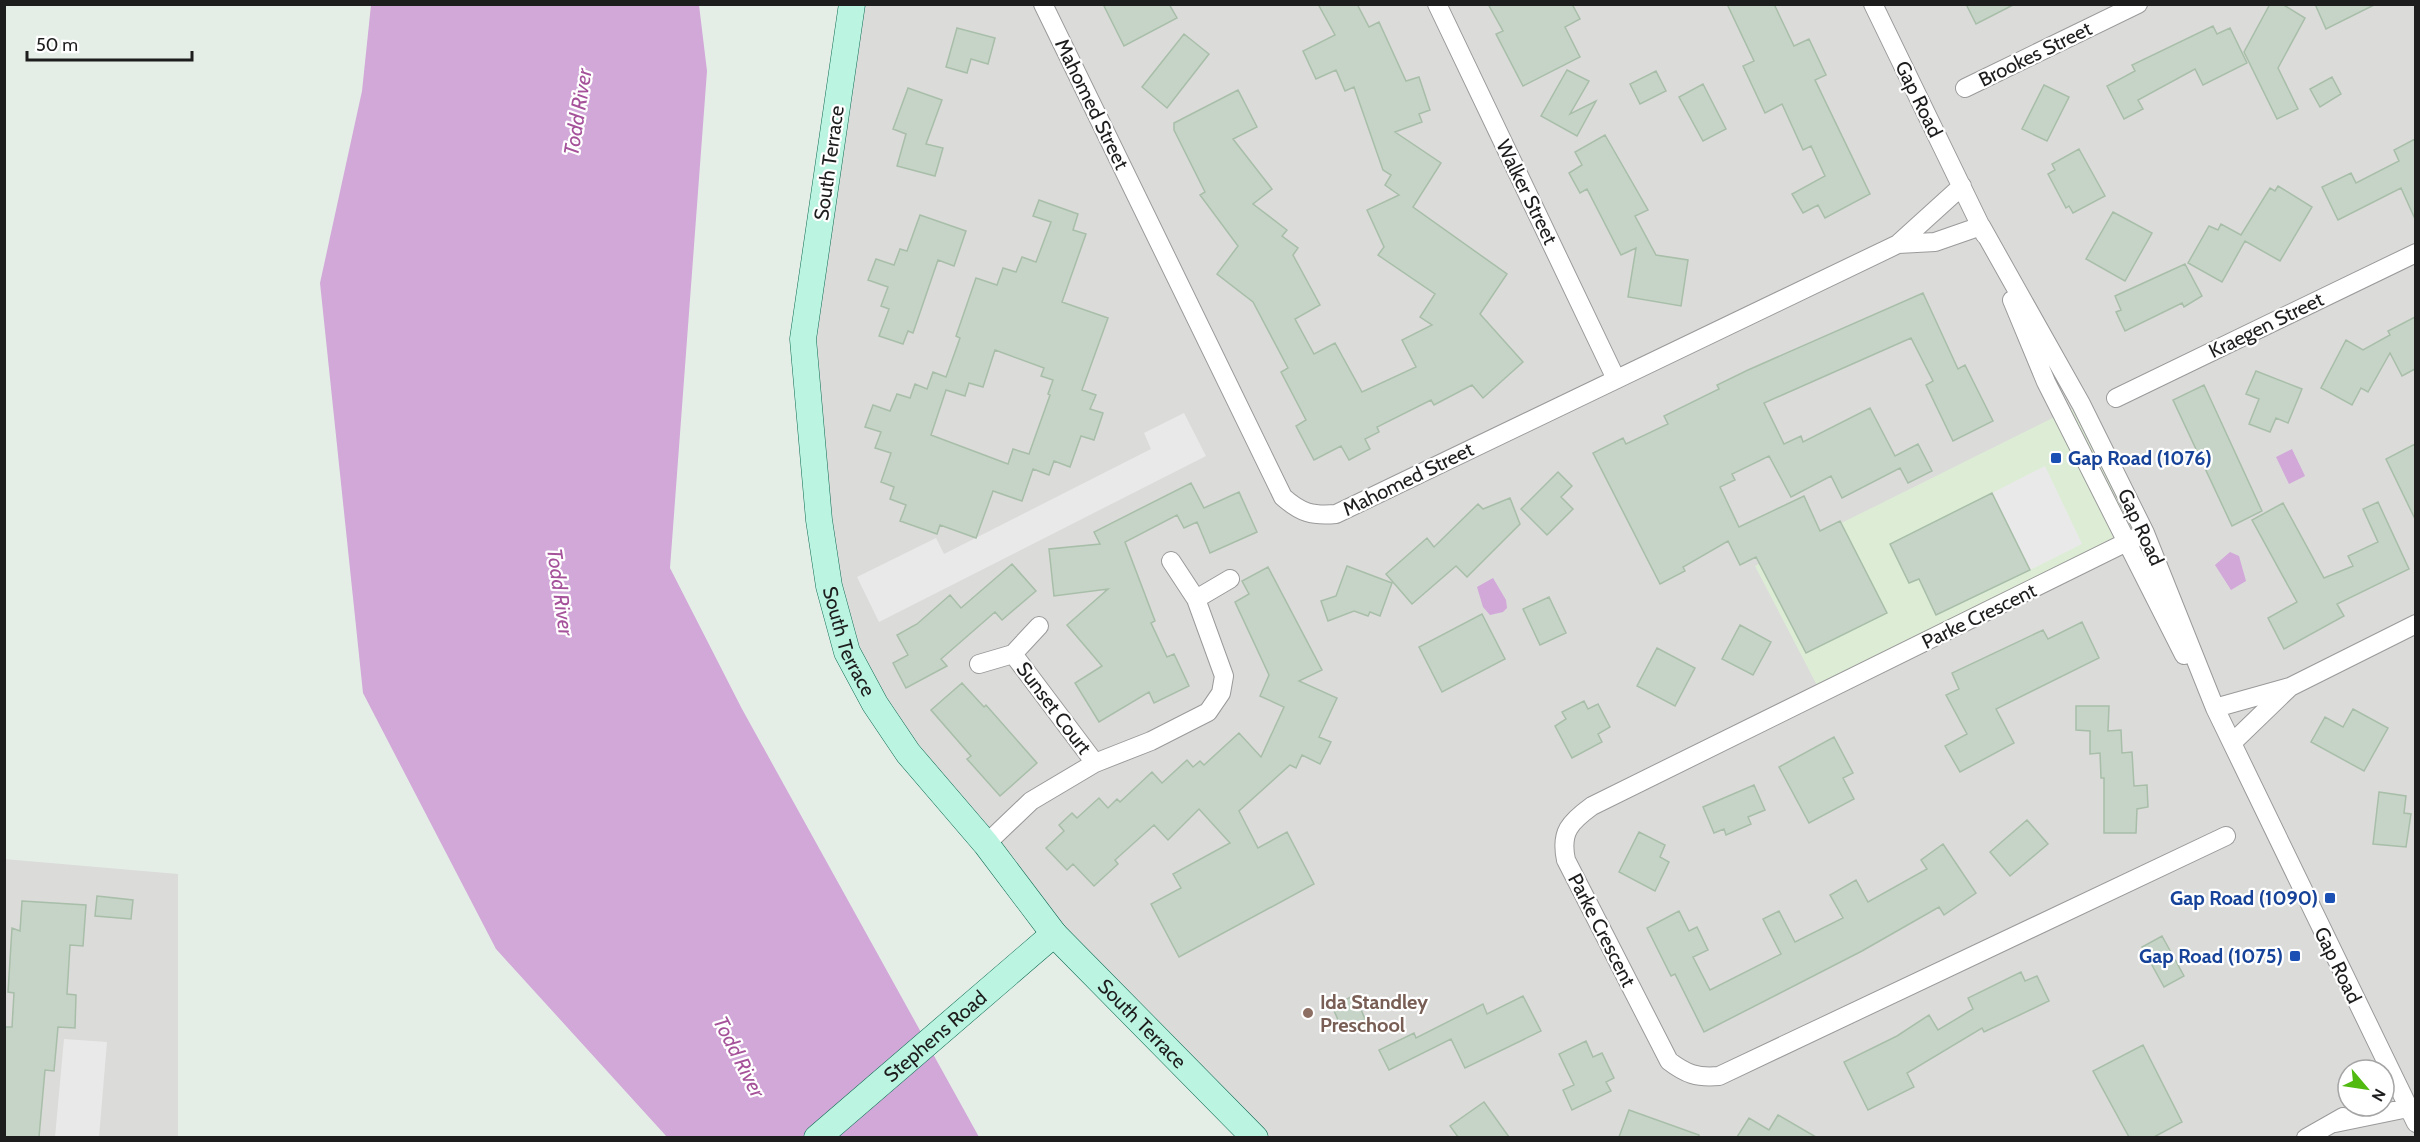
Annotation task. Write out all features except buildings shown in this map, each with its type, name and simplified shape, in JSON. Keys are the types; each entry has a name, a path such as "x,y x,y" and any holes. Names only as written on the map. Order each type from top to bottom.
{"street":[{"name":"Mahomed Street","path":"1043,4 1283,497 1299,511 1317,516 1336,514 1898,244 1962,186"},
{"name":"Walker Street","path":"1437,4 1616,379"},
{"name":"Gap Road","path":"1873,4 1981,226 2046,382 2175,640 2216,708"},
{"name":"Brookes Street","path":"1965,88 2138,4"},
{"name":"South Terrace","path":"853,5 803,339 810,435 829,586 847,652 875,704 908,753 986,844 1054,934 1255,1137"},
{"path":"1924,220 1935,242"},
{"name":"Mahomed Street","path":"1898,244 1935,242 1981,226"},
{"name":"Gap Road","path":"1981,226 2081,404 2145,533 2216,708 2377,1058"},
{"name":"Kraegen Street","path":"2116,398 2415,252"},
{"name":"Parke Crescent","path":"2145,533 1592,806 1575,818 1567,830 1563,845 1566,860 1669,1060 1686,1074 1700,1078 1719,1076 2226,836"},
{"name":"Sunset Court","path":"986,844 1031,801 1095,763 1151,741 1208,712 1221,693 1224,676 1196,600 1171,561"},
{"path":"1196,600 1230,579"},
{"path":"2216,708 2290,687 2415,624"},
{"name":"Sunset Court","path":"979,664 1013,654 1039,626"},
{"name":"Sunset Court","path":"1013,654 1095,763"},
{"path":"2232,743 2290,687"},
{"name":"Stephens Road","path":"817,1137 1054,934"},
{"name":"Gap Road","path":"2396,1093 2412,1116"},
{"path":"2396,1114 2412,1116"},
{"path":"2306,1137 2344,1118"}],"shaded area":[{"path":"852,5 2415,5 2415,1137 1255,1137 1054,934 847,652 803,339"},
{"path":"2081,404 2145,533 1821,693 1755,566"},
{"path":"1184,413 1206,456 879,622 857,577 936,538 944,554 1151,449 1144,433"},
{"path":"2045,466 2082,544 2030,570 1992,493"},
{"path":"4,859 178,874 178,1137 5,1137"},
{"path":"64,1039 107,1042 99,1137 55,1137"}],"water":[{"name":"Todd River","path":"371,5 699,5 707,71 670,568 742,709 979,1137 667,1137 496,949 363,693 320,283 362,91"},
{"path":"2292,449 2305,476 2289,484 2276,457"},
{"path":"2230,552 2239,556 2246,581 2231,590 2215,565"},
{"path":"1493,578 1506,600 1507,608 1503,612 1490,615 1483,607 1477,587"}],"place":[{"name":"Gap Road (1076)","path":"2056,458"},
{"name":"Gap Road (1090)","path":"2330,898"},
{"name":"Gap Road (1075)","path":"2295,956"},
{"name":"Ida Standley Preschool","path":"1308,1013"}]}
